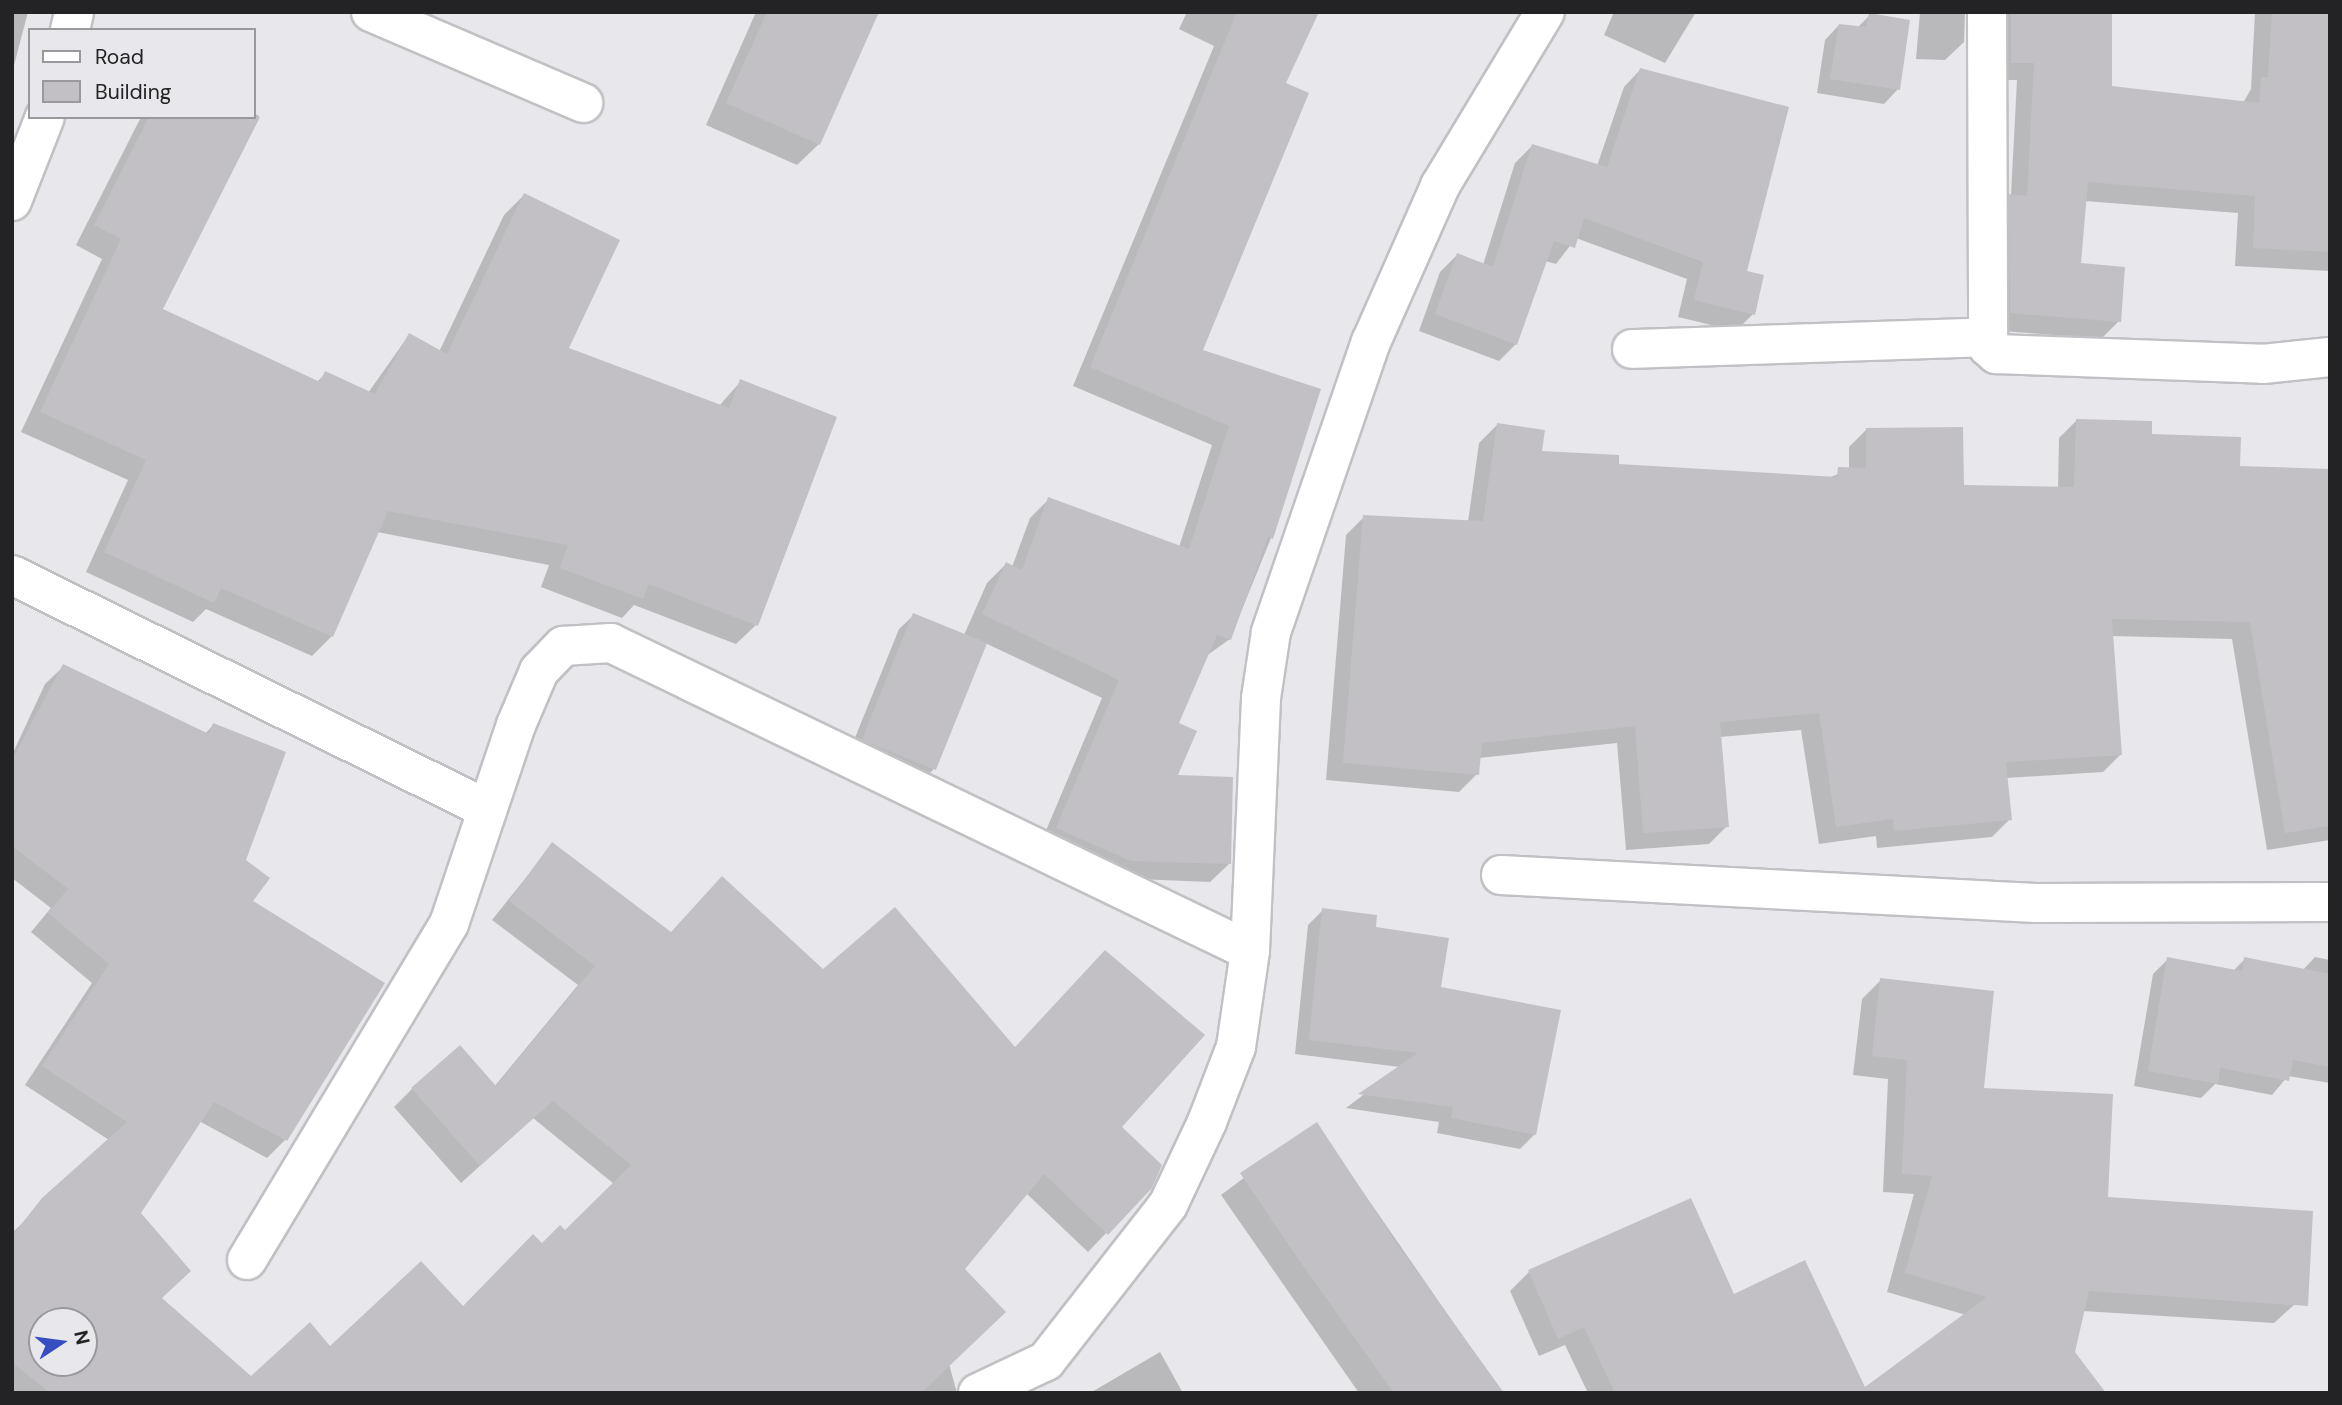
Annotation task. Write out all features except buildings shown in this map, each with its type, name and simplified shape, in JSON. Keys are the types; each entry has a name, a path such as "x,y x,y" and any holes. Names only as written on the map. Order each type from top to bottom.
{"street":[{"path":"371,12 583,103"},
{"path":"978,1393 1046,1360 1168,1205 1236,1047 1250,951 1261,698 1271,632 1371,342 1440,186 1545,12"},
{"path":"1987,12 1986,337 1996,354 2263,364 2330,357"},
{"path":"12,201 44,119"},
{"path":"1632,349 1986,337"},
{"path":"12,575 487,809"},
{"path":"247,1260 449,924 487,809 539,671 563,646 611,643 1250,951"},
{"path":"1501,875 2036,903 2330,902"}]}
